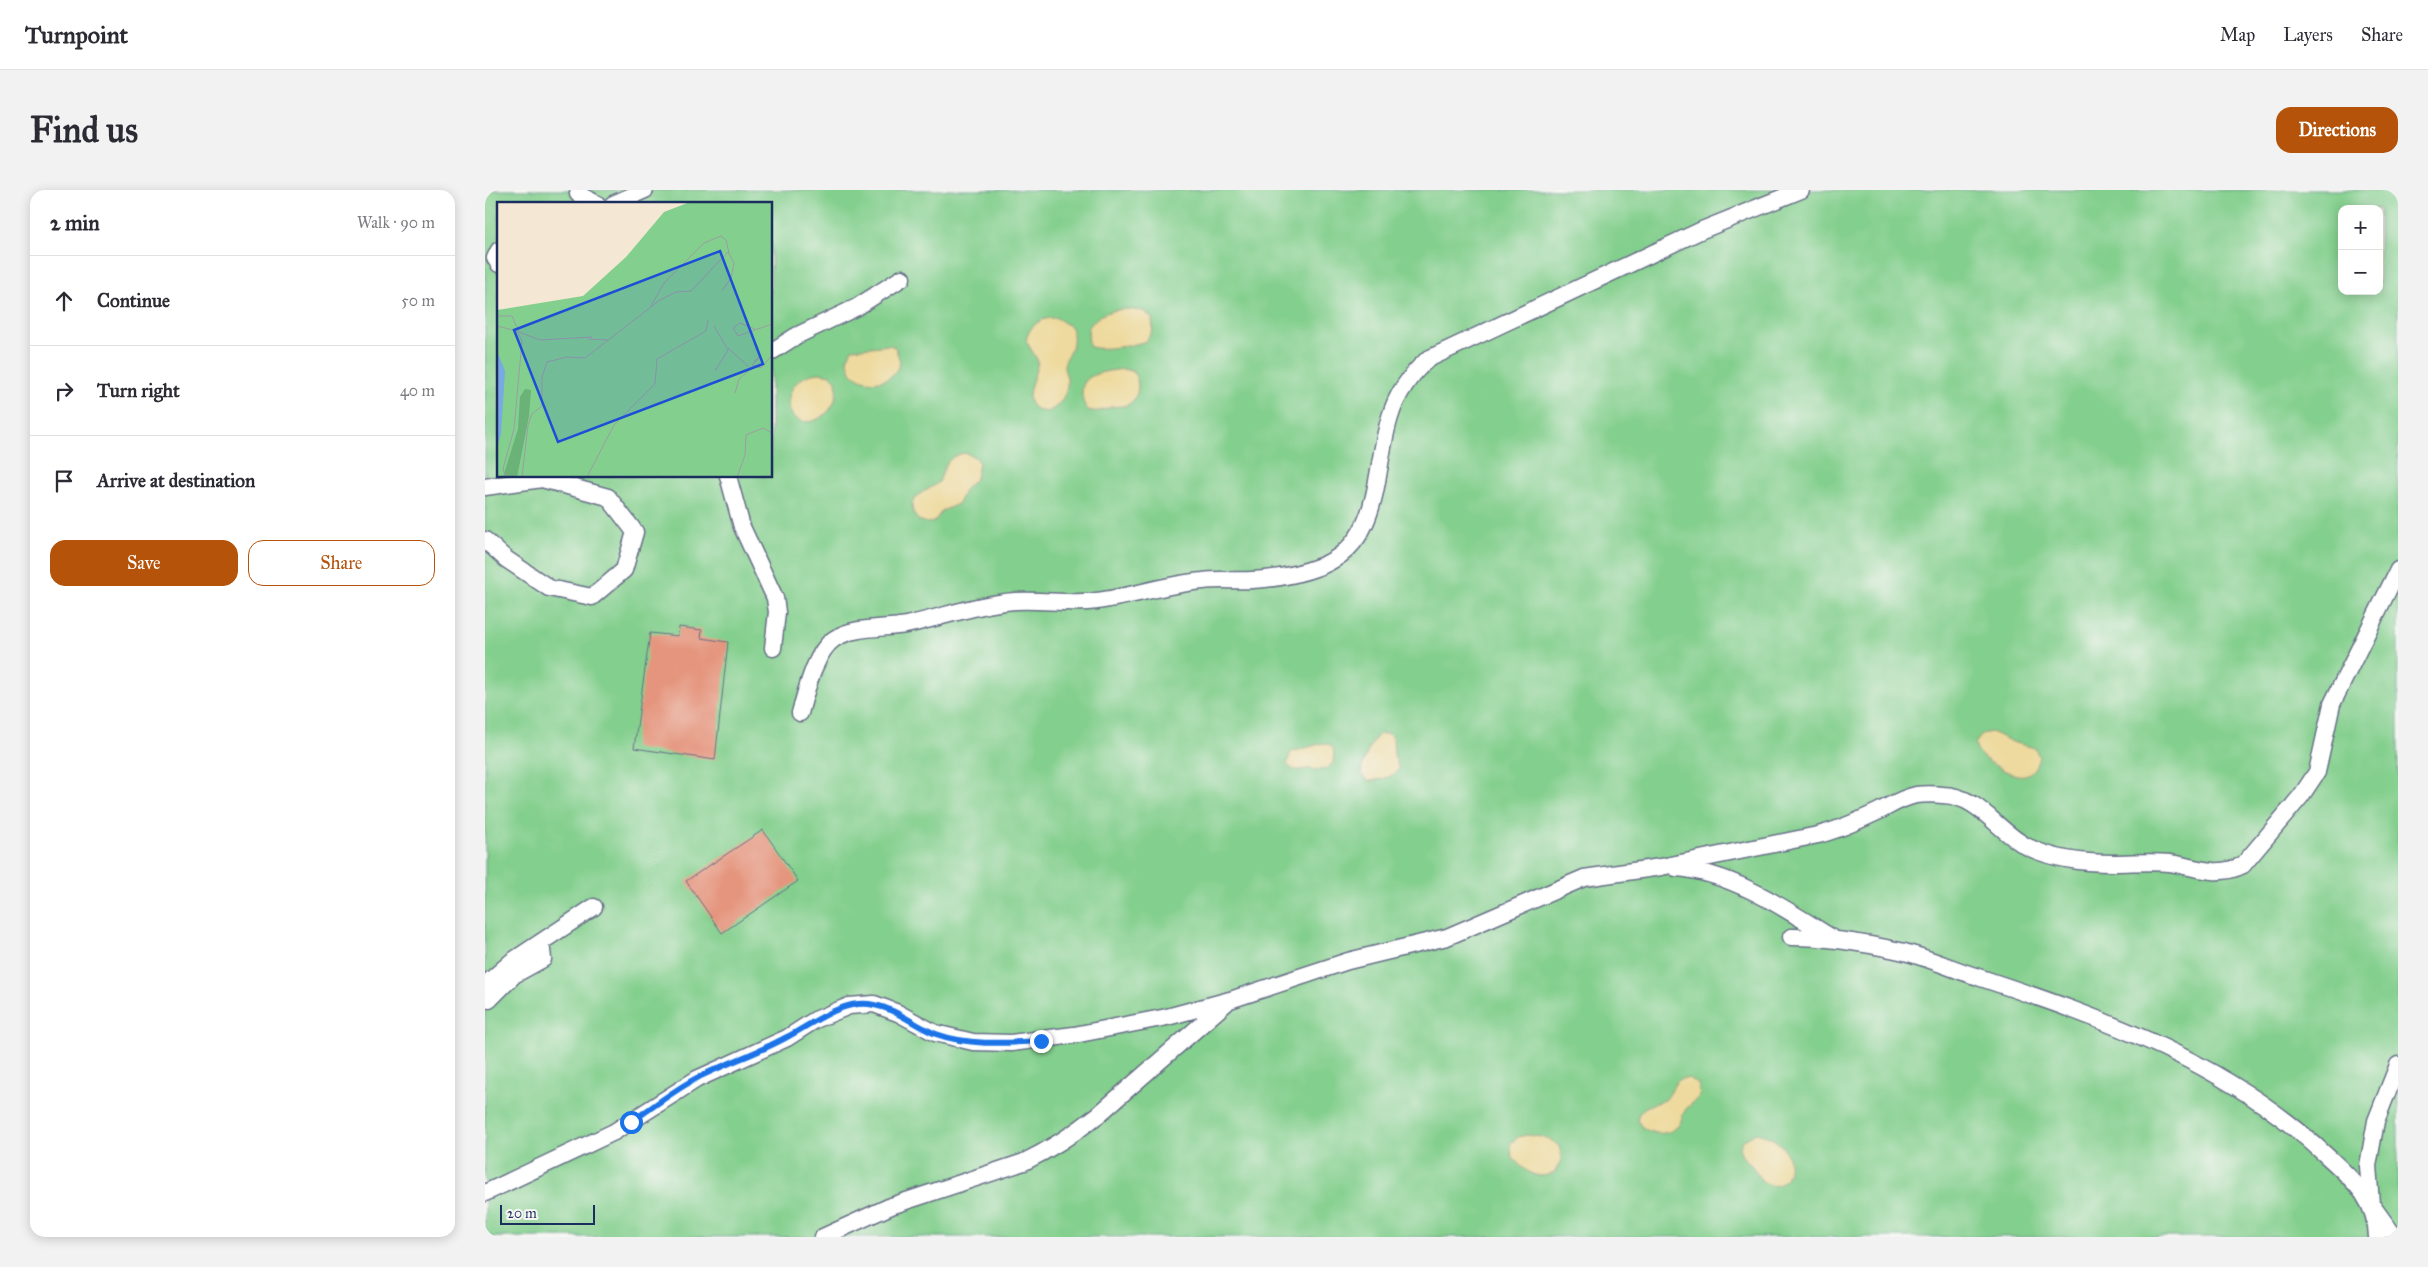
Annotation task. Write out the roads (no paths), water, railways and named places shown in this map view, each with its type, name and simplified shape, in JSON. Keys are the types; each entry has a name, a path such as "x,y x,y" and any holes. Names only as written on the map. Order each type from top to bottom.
{"lane":[{"path":"618,202 645,190"},
{"path":"800,713 812,673 826,645 835,638 847,633 895,627 1002,603 1095,601 1202,581 1252,580 1281,577 1336,559 1351,548 1359,537 1372,502 1390,417 1396,401 1410,377 1428,359 1702,230 1801,190"},
{"path":"578,196 592,202"},
{"path":"773,351 796,336 873,299 902,278"},
{"path":"729,478 745,535 775,598 777,612 773,648"},
{"path":"485,487 542,480 608,497 635,532 624,570 593,597 549,588 506,559 485,540"},
{"path":"485,1193 614,1132 697,1078 787,1038 815,1020 849,1006 874,1004 898,1013 935,1034 954,1039 1011,1043 1041,1041 1113,1028 1167,1017 1230,1000 1348,961 1447,936 1584,878 1661,867 1839,830 1916,795 1945,794 1978,807 2020,843 2057,856 2083,861 2169,863 2205,871 2232,871 2243,865 2301,796 2317,772 2332,704 2398,570"},
{"path":"1661,867 1688,869 1743,888 1835,939"},
{"path":"487,993 511,962 594,907"},
{"path":"1791,937 1835,939 1920,957 2012,987 2135,1034 2192,1060 2223,1078 2311,1140 2362,1190 2395,1237"},
{"path":"823,1237 891,1206 1025,1162 1057,1145 1077,1132 1134,1085 1230,1000"},
{"path":"2336,1164 2357,1179 2364,1177 2368,1166 2376,1121 2398,1065"},
{"path":"2368,1166 2371,1204 2375,1214 2377,1237"}]}
